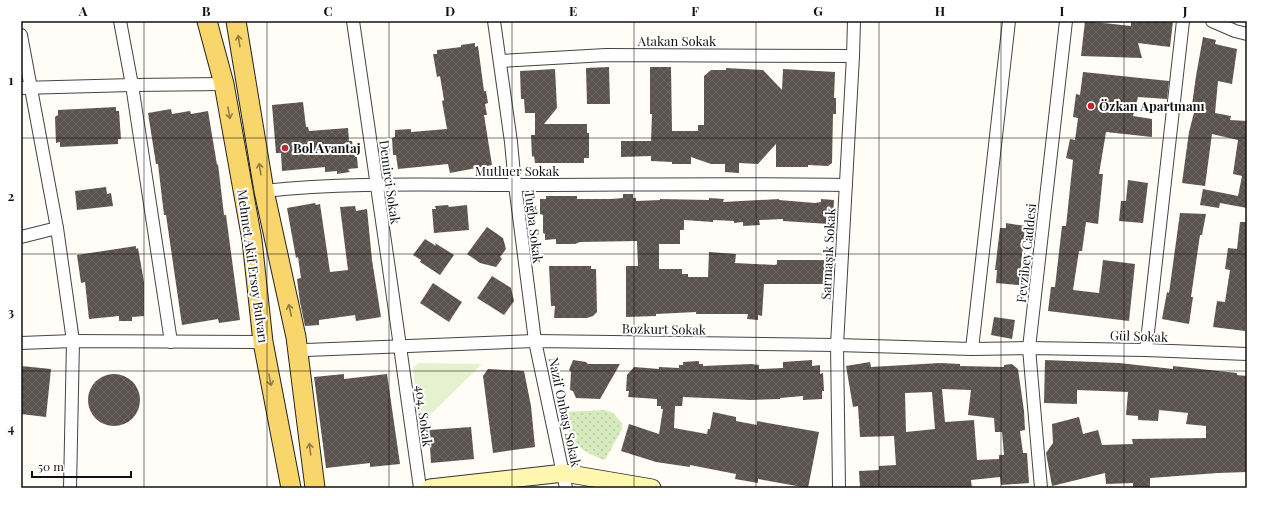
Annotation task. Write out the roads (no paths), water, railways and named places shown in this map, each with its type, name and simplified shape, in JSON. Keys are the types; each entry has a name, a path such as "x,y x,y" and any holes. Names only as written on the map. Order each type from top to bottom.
{"main road":[{"name":"Mehmet Akif Ersoy Bulvarı","path":"207,21 224,84 252,240 263,342 292,488"},
{"name":"Mehmet Akif Ersoy Bulvarı","path":"236,21 264,191 298,348 315,488"},
{"path":"430,488 565,480 652,488"}],"street":[{"path":"120,21 132,85 171,342"},
{"name":"Demirci Sokak","path":"353,21 401,347"},
{"name":"Tuğba Sokak","path":"494,21 501,61 535,341"},
{"name":"Sarmaşık Sokak","path":"839,488 838,345 854,21"},
{"path":"972,349 1009,21"},
{"name":"Fevzibey Caddesi","path":"1041,488 1029,348 1066,21"},
{"path":"1146,350 1183,21"},
{"path":"1212,21 1235,31 1247,34"},
{"path":"21,35 26,88 57,228 73,341 70,488"},
{"name":"Atakan Sokak","path":"501,61 606,55 853,56"},
{"path":"26,88 224,84"},
{"name":"Mutluer Sokak","path":"264,191 376,184 515,185 770,183 846,185"},
{"path":"21,237 57,228"},
{"path":"21,344 73,341 263,342"},
{"name":"Bozkurt Sokak","path":"298,348 306,350 535,341 838,345 972,349 1029,348"},
{"name":"Nazif Onbaşı Sokak","path":"535,341 565,480"},
{"name":"404. Sokak","path":"401,347 420,488"},
{"name":"Gül Sokak","path":"1029,348 1146,350 1247,354"}],"place":[{"name":"Özkan Apartmanı","path":"1091,106"},
{"name":"Bol Avantaj","path":"285,148"}]}
